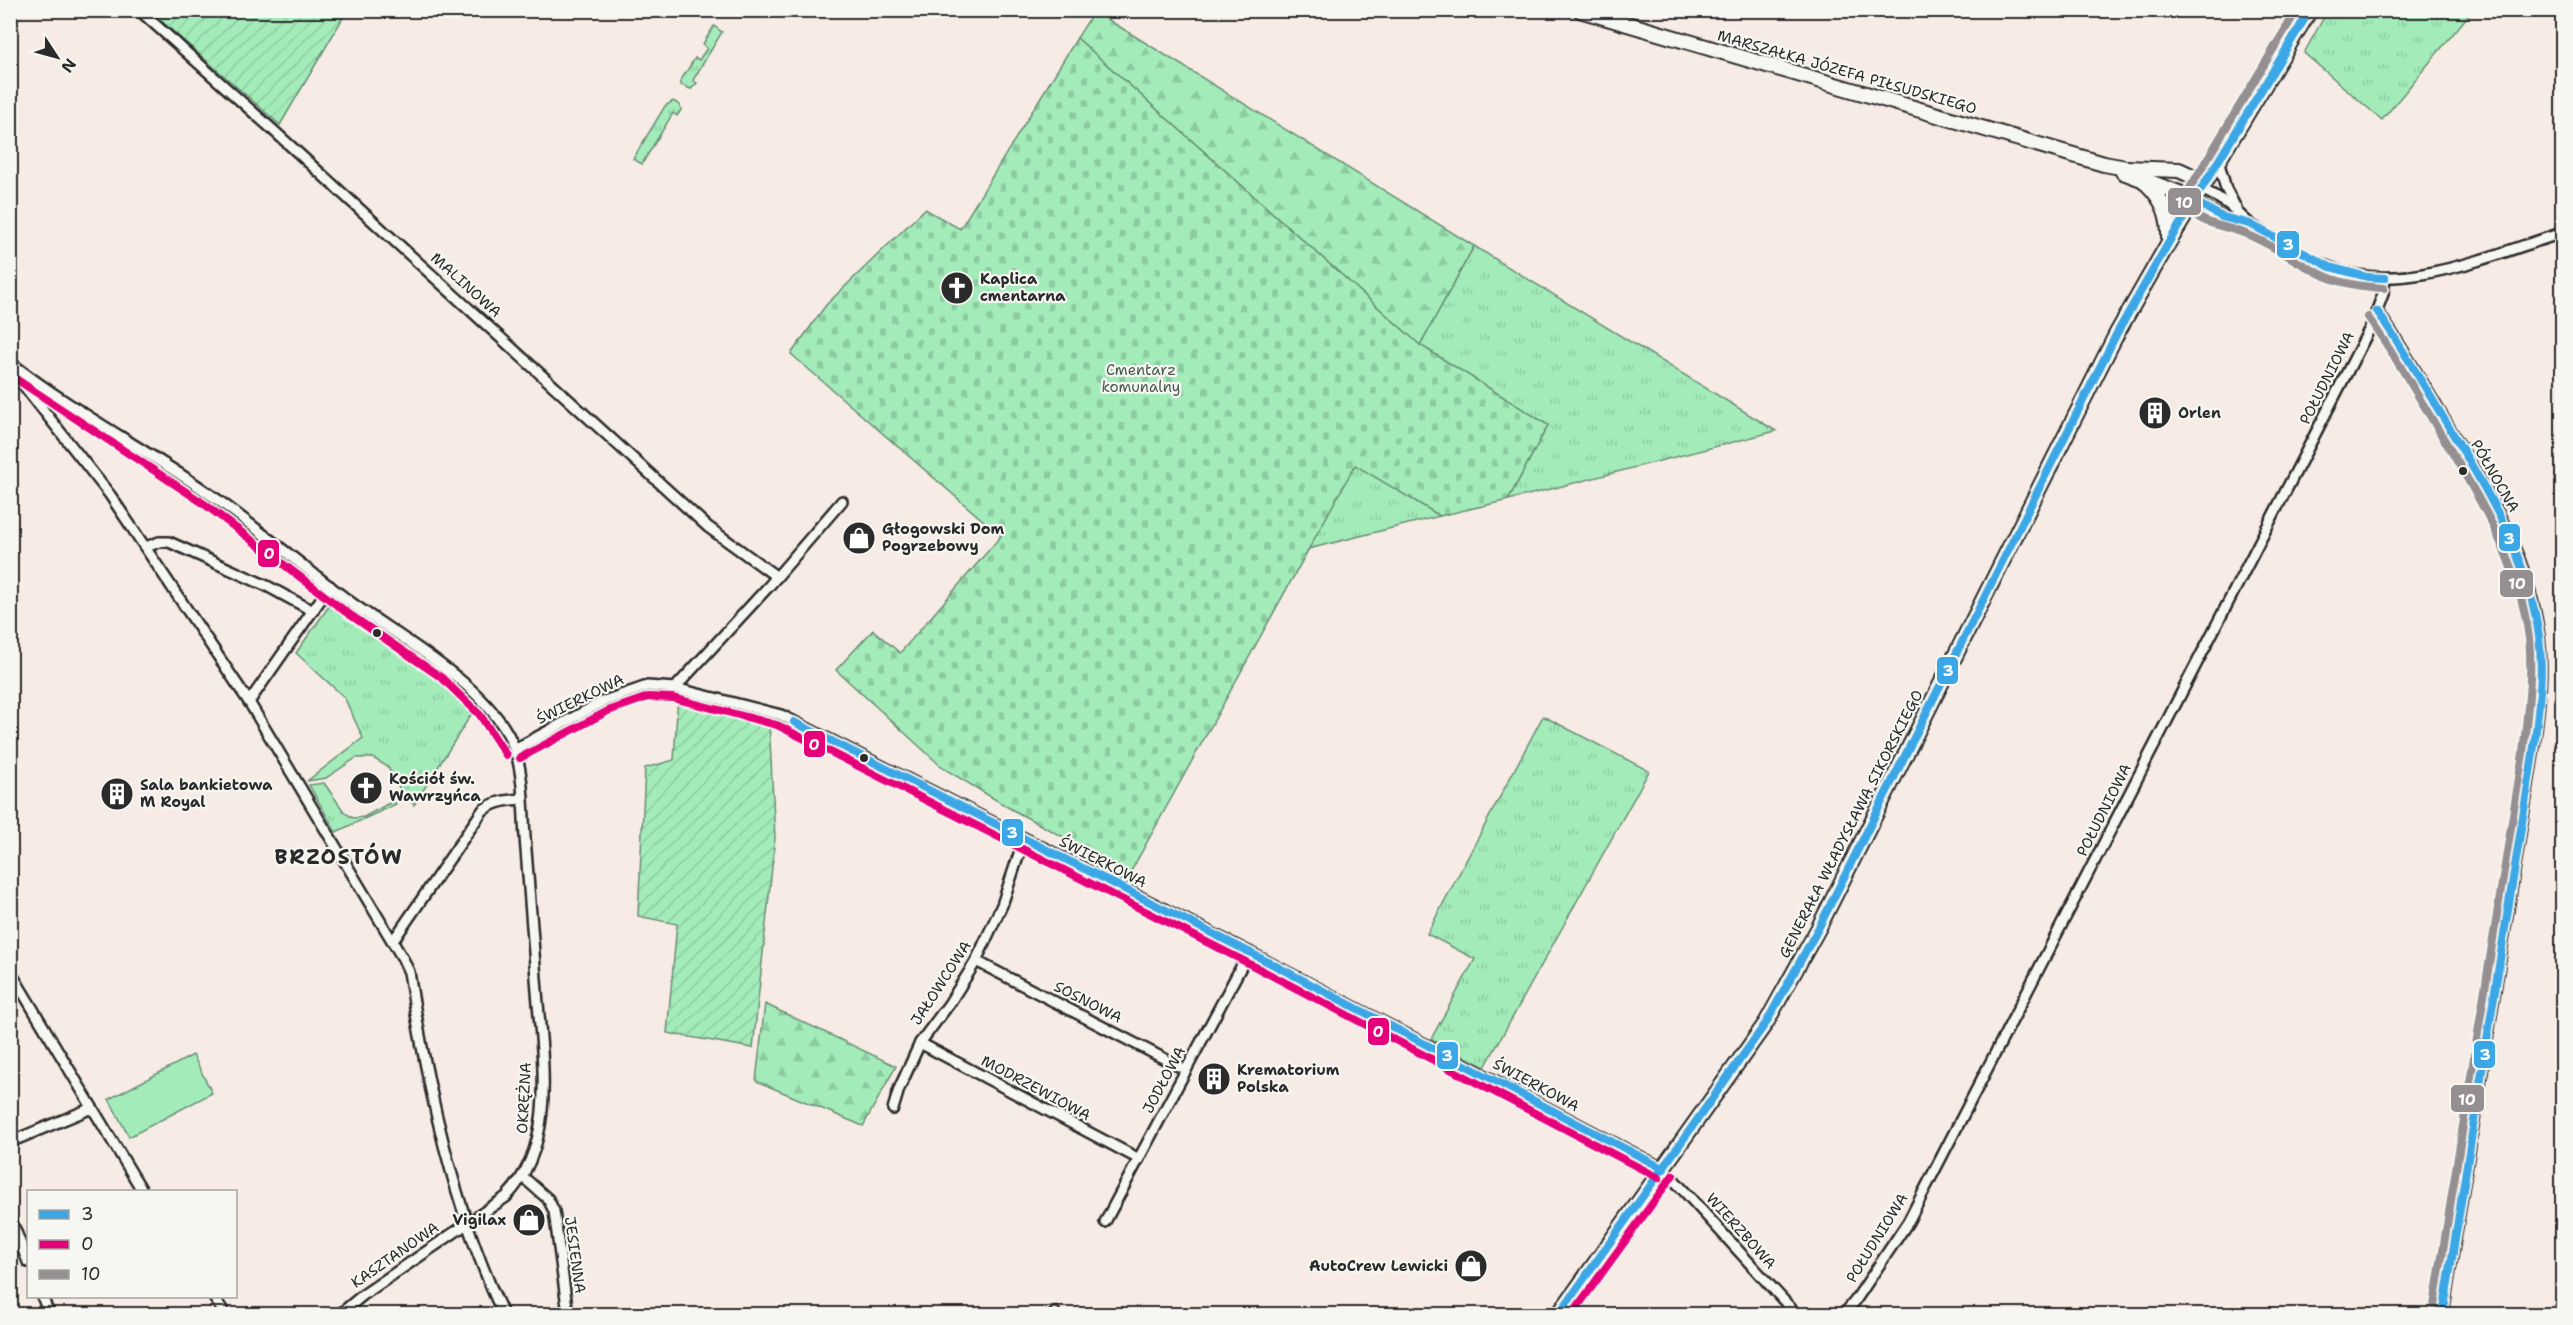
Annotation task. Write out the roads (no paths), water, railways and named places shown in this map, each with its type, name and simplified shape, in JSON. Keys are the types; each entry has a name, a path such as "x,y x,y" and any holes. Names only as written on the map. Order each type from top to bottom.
{"street":[{"name":"MALINOWA","path":"139,10 695,515 777,577"},
{"name":"MARSZAŁKA JÓZEFA PIŁSUDSKIEGO","path":"1580,10 2104,164 2126,168 2179,170 2192,176 2201,188"},
{"name":"GENERAŁA WŁADYSŁAWA SIKORSKIEGO","path":"1559,1314 1766,1023 1818,929 2098,369 2169,242 2310,10"},
{"path":"2218,160 2226,189 2239,213"},
{"name":"MARSZAŁKA JÓZEFA PIŁSUDSKIEGO","path":"2104,164 2187,196 2194,201"},
{"path":"2142,180 2154,191 2165,208 2170,226 2169,242"},
{"path":"2201,188 2239,213 2250,224"},
{"path":"2194,201 2222,217 2250,224 2330,267 2367,277 2385,278 2417,274 2469,262 2562,234"},
{"path":"2377,311 2385,278"},
{"name":"POŁUDNIOWA","path":"1844,1314 1908,1222 2377,311"},
{"name":"PÓŁNOCNA","path":"2377,311 2409,360 2503,519 2526,577 2536,616 2541,655 2541,686 2533,754 2443,1314"},
{"name":"OKRĘŻNA","path":"10,362 210,494 330,586 449,670 465,684 501,725 515,749 523,799 542,1062 539,1133 534,1155 523,1177 506,1197 468,1222"},
{"path":"10,368 110,495 146,547 249,702 393,941 409,972 437,1116 468,1222 488,1282 502,1314"},
{"path":"675,688 777,577 842,501"},
{"path":"146,547 159,542 169,542 267,586 313,611"},
{"path":"249,702 330,586"},
{"name":"ŚWIERKOWA","path":"515,749 569,718 624,693 647,686 675,688 781,716 1249,952 1664,1168"},
{"path":"393,941 483,810 492,803 502,800 523,799"},
{"name":"JAŁOWCOWA","path":"893,1109 899,1089 920,1043 949,1004 976,961 1002,904 1024,839"},
{"name":"JODŁOWA","path":"1105,1222 1249,952"},
{"name":"SOSNOWA","path":"976,961 1186,1070"},
{"path":"10,971 142,1190"},
{"name":"MODRZEWIOWA","path":"920,1043 1139,1159"},
{"path":"10,1142 92,1108"},
{"name":"WIERZBOWA","path":"1664,1168 1796,1314"},
{"name":"JESIENNA","path":"523,1177 552,1205 568,1314"},
{"path":"10,1217 27,1260"},
{"name":"KASZTANOWA","path":"340,1314 363,1295 468,1222"},
{"path":"43,1298 49,1314"},
{"path":"214,1298 225,1314"}],"place":[{"name":"Kaplica cmentarna","path":"957,288"},
{"name":"Orlen","path":"2155,413"},
{"name":"Głogowski Dom Pogrzebowy","path":"859,538"},
{"name":"Kościół św. Wawrzyńca","path":"366,788"},
{"name":"Sala bankietowa M Royal","path":"117,794"},
{"name":"Krematorium Polska","path":"1214,1079"},
{"name":"Vigilax","path":"529,1220"},
{"name":"AutoCrew Lewicki","path":"1471,1266"}],"district":[{"name":"BRZOSTÓW","path":"339,857"}],"park label":[{"name":"Cmentarz komunalny","path":"1141,378"}]}
